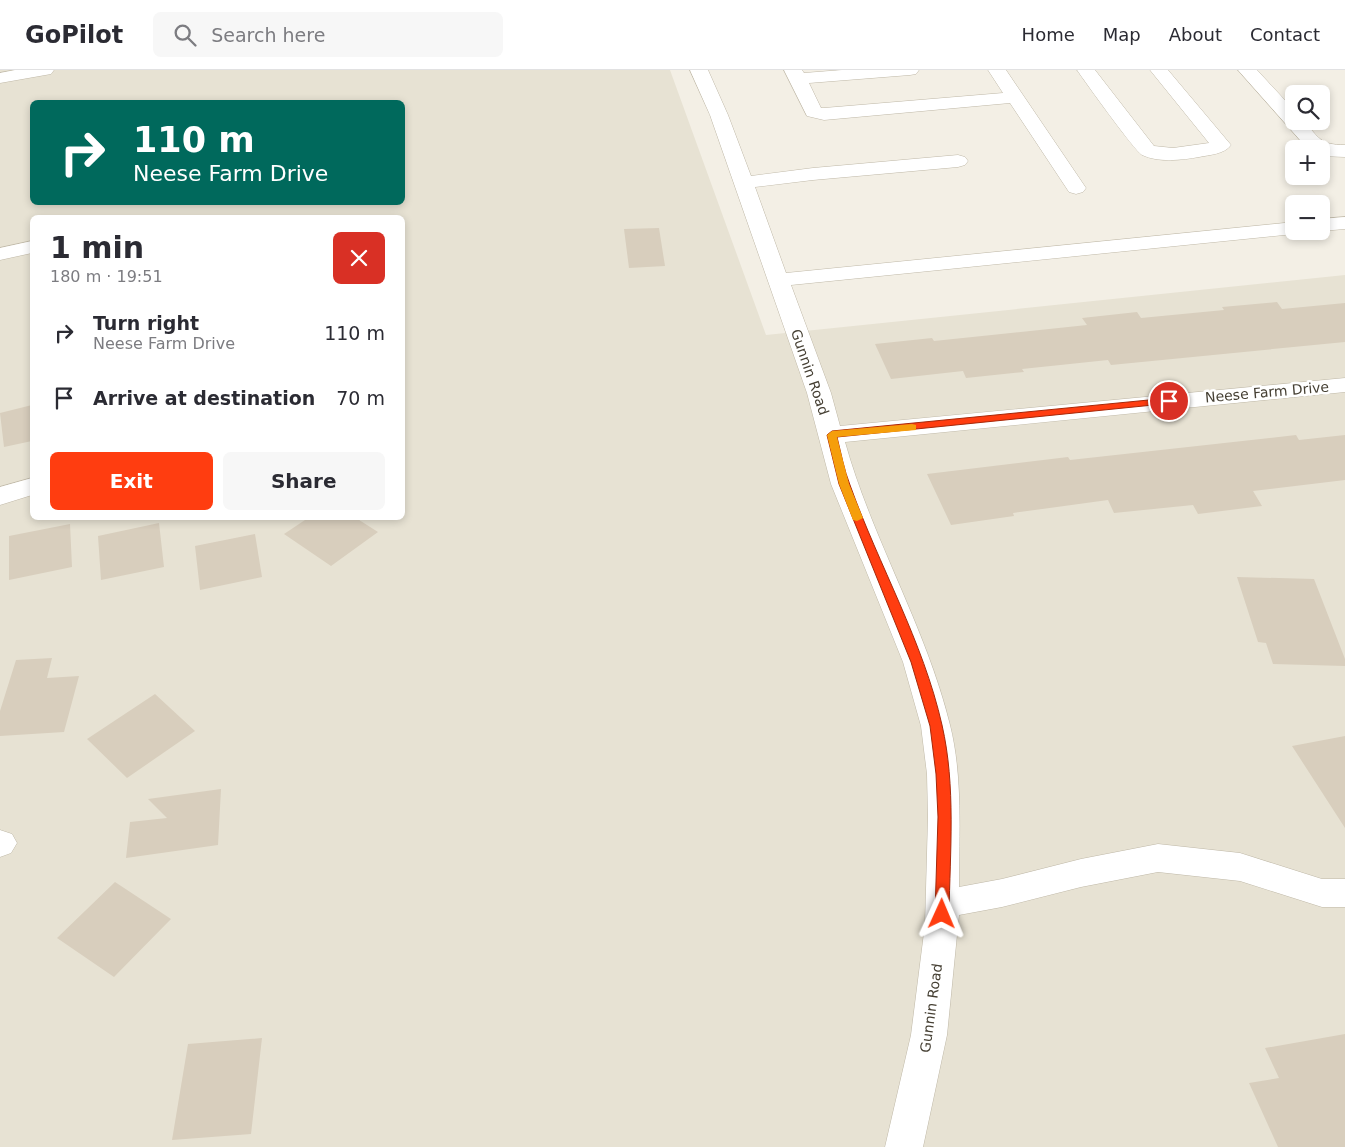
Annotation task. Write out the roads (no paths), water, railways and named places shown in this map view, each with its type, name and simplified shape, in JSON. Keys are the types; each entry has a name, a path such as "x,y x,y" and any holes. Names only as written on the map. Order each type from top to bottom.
{"street":[{"path":"0,78 45,70"},
{"name":"Gunnin Road","path":"699,70 719,115 819,393 844,484 917,662 936,726 943,791 942,925 929,1034 904,1147"},
{"path":"910,70 795,74 814,112 824,114 1015,97"},
{"path":"997,70 1076,188"},
{"path":"1086,70 1147,150 1153,153 1165,154 1212,149 1222,145 1159,70"},
{"path":"1246,70 1315,144 1325,150 1345,151"},
{"path":"742,182 885,167 958,162"},
{"path":"1330,225 1345,223"},
{"path":"777,280 1285,229"},
{"path":"0,254 30,247"},
{"name":"Neese Farm Drive","path":"832,435 1345,385"},
{"path":"0,496 30,488"},
{"path":"942,904 1002,893 1081,873 1158,858 1240,867 1322,893 1345,893"}]}
